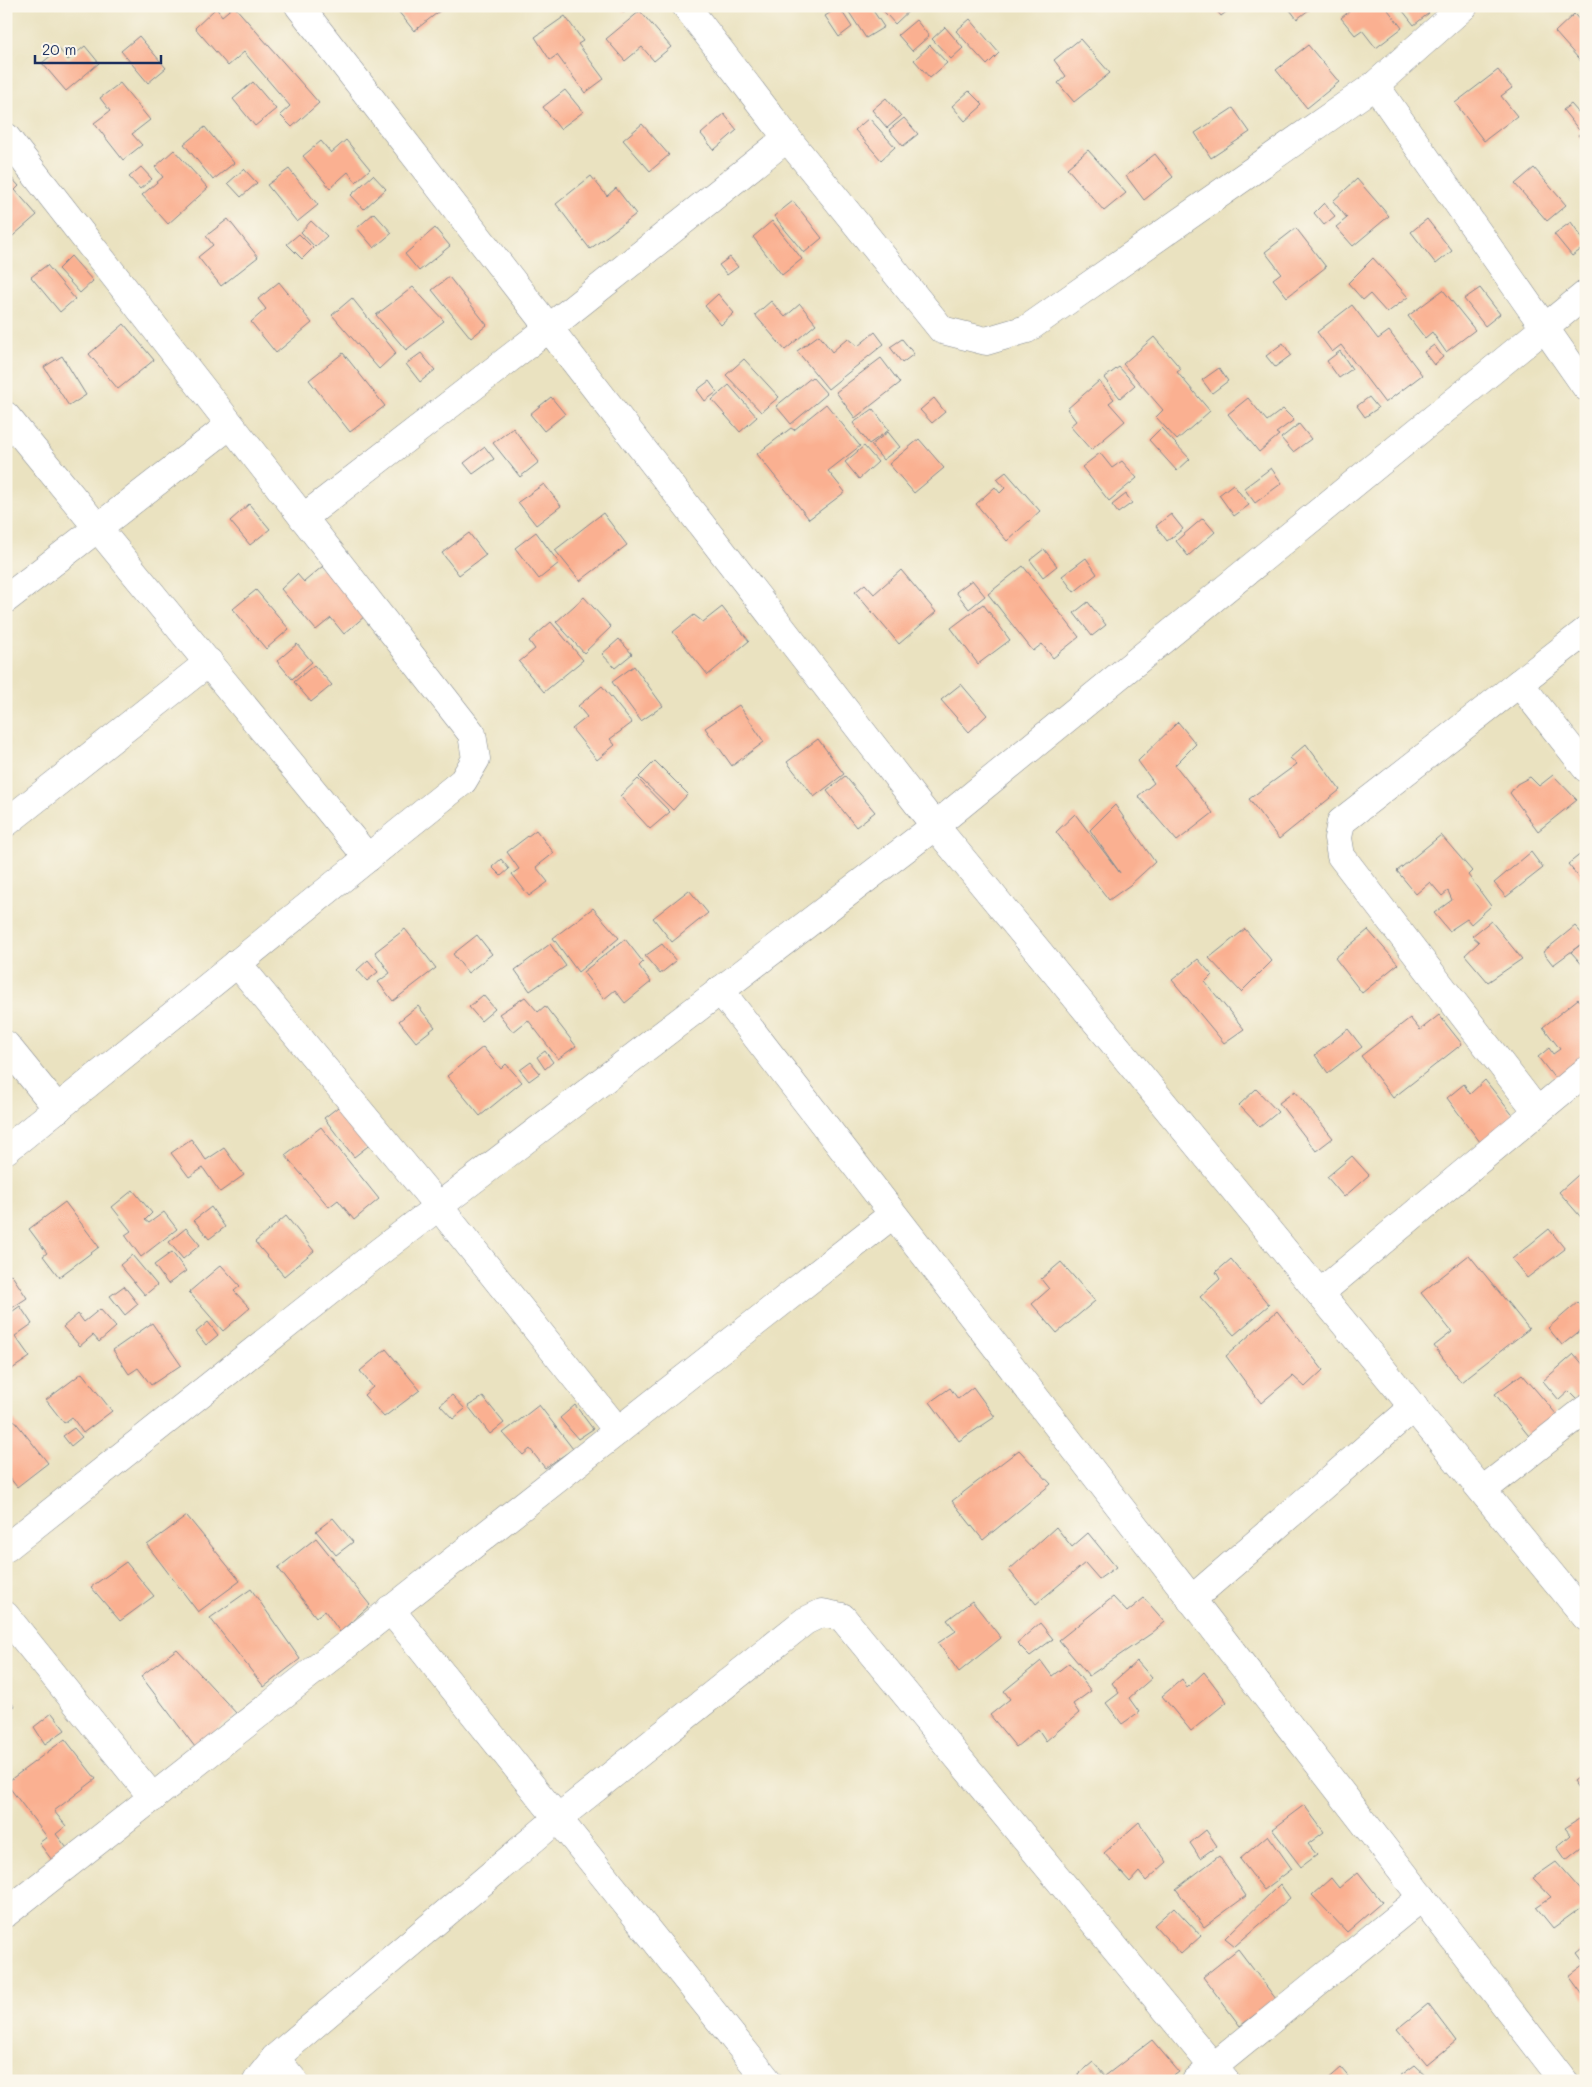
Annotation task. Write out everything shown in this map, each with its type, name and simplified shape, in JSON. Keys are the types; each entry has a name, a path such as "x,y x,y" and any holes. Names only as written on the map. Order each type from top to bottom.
{"street":[{"path":"299,6 935,826 1586,1617"},
{"path":"686,6 787,138 942,330 986,341 1027,329 1375,85 1464,6"},
{"path":"1375,85 1586,387"},
{"path":"6,137 472,734 476,759 463,781 6,1150"},
{"path":"303,518 549,328 787,138"},
{"path":"6,1548 366,1262 935,826 1586,294"},
{"path":"6,416 368,858"},
{"path":"6,599 230,425"},
{"path":"1538,1112 1341,856 1338,838 1341,822 1586,632"},
{"path":"6,823 209,662"},
{"path":"1518,683 1586,768"},
{"path":"237,963 439,1207 618,1431"},
{"path":"720,990 892,1215 1564,2081"},
{"path":"6,1045 58,1109"},
{"path":"1320,1293 1586,1071"},
{"path":"6,1913 892,1215"},
{"path":"1191,1600 1414,1407"},
{"path":"1483,1490 1586,1409"},
{"path":"390,1609 768,2081"},
{"path":"257,2081 275,2058 557,1819 806,1621 822,1613 842,1617 1211,2076 1422,1897"},
{"path":"6,1616 153,1798"},
{"path":"275,2058 294,2081"}],"building":[{"path":"234,6 319,103 292,127 280,115 290,106 244,52 228,66 195,28 216,8 222,16"},
{"path":"394,6 446,6 414,31"},
{"path":"618,6 632,6 624,12"},
{"path":"845,6 870,6 884,27 866,38"},
{"path":"879,6 914,6 895,24"},
{"path":"1213,6 1234,6 1221,16"},
{"path":"1287,6 1308,6 1310,9 1297,19"},
{"path":"1356,6 1385,6 1402,28 1376,48 1362,30 1355,35 1341,18"},
{"path":"1399,6 1423,6 1429,13 1414,25"},
{"path":"839,7 852,27 839,37 825,16"},
{"path":"640,11 671,47 654,61 642,47 625,61 606,39"},
{"path":"1574,14 1586,27 1586,67 1555,32"},
{"path":"565,16 583,41 578,44 604,79 585,93 557,55 550,60 535,37"},
{"path":"970,19 999,53 987,65 956,31"},
{"path":"916,20 929,36 912,51 898,35"},
{"path":"945,27 963,48 951,59 932,39"},
{"path":"139,36 166,68 148,83 121,51"},
{"path":"1080,39 1110,73 1074,102 1058,83 1066,76 1054,60"},
{"path":"930,45 947,63 930,78 914,60"},
{"path":"1308,45 1339,82 1307,108 1276,70"},
{"path":"85,46 99,63 66,91 42,63 59,49 68,60"},
{"path":"1498,70 1512,88 1501,96 1517,116 1484,141 1455,103"},
{"path":"253,82 276,109 255,126 233,99"},
{"path":"120,83 150,120 132,134 142,145 123,160 94,123 110,111 100,98"},
{"path":"565,90 583,112 560,129 543,107"},
{"path":"969,91 983,105 965,121 952,106"},
{"path":"886,98 901,116 887,128 872,110"},
{"path":"1571,104 1586,121 1586,125 1579,130 1563,110"},
{"path":"1233,108 1250,132 1211,158 1195,133"},
{"path":"724,114 737,130 714,150 701,134"},
{"path":"869,118 895,147 881,160 855,130"},
{"path":"904,118 918,134 903,146 889,130"},
{"path":"642,124 669,155 650,171 623,140"},
{"path":"205,127 234,163 213,180 184,144"},
{"path":"1586,129 1586,144 1578,135"},
{"path":"346,140 370,169 356,182 348,172 330,188 303,156 321,141 331,153"},
{"path":"174,150 208,188 168,224 142,195 163,177 155,167"},
{"path":"1088,150 1126,193 1104,211 1067,168"},
{"path":"1155,154 1173,177 1144,200 1126,176"},
{"path":"141,167 152,179 140,189 129,177"},
{"path":"1534,168 1566,205 1547,221 1515,184"},
{"path":"244,169 257,183 241,197 228,183"},
{"path":"289,169 318,205 297,222 267,185"},
{"path":"8,174 19,186 15,190 37,215 6,242 6,201 11,197 6,192 6,175"},
{"path":"373,175 386,189 364,209 351,195"},
{"path":"591,176 607,196 616,188 636,214 590,249 556,204"},
{"path":"1357,179 1389,216 1353,246 1336,227 1347,218 1333,201"},
{"path":"793,201 822,238 804,253 774,216"},
{"path":"1324,203 1335,216 1324,225 1314,213"},
{"path":"374,213 392,233 374,248 357,228"},
{"path":"228,219 258,257 221,286 198,257 213,245 206,236"},
{"path":"1427,219 1452,251 1436,264 1411,232"},
{"path":"311,221 327,236 315,247 301,232"},
{"path":"772,221 802,259 782,275 753,237"},
{"path":"1571,222 1586,243 1586,246 1572,256 1554,234"},
{"path":"435,228 450,246 419,271 405,254"},
{"path":"1296,228 1326,267 1287,297 1273,279 1281,273 1265,252"},
{"path":"299,234 313,248 302,259 287,244"},
{"path":"71,256 93,281 80,293 58,269"},
{"path":"730,257 738,267 727,275 719,265"},
{"path":"1373,258 1408,297 1387,313 1370,294 1363,300 1348,283"},
{"path":"47,265 75,299 60,312 31,277"},
{"path":"449,277 487,325 471,338 432,290"},
{"path":"279,282 312,323 276,353 251,322 266,309 258,299"},
{"path":"413,287 444,321 406,350 376,315"},
{"path":"1480,288 1500,314 1485,326 1464,299"},
{"path":"1443,290 1475,330 1446,352 1432,332 1425,338 1408,316"},
{"path":"718,294 734,313 721,325 705,306"},
{"path":"352,298 396,353 379,369 332,315"},
{"path":"771,301 785,317 800,304 816,324 785,350 755,315"},
{"path":"1352,305 1378,339 1389,331 1422,375 1385,403 1341,345 1332,352 1317,332"},
{"path":"124,324 154,360 118,389 89,354"},
{"path":"875,332 884,344 828,389 797,351 819,335 832,352 848,338 858,346"},
{"path":"1154,337 1181,369 1177,372 1210,411 1177,440 1156,417 1163,410 1123,364"},
{"path":"902,339 914,354 902,363 890,347"},
{"path":"1283,343 1291,355 1275,367 1266,356"},
{"path":"1434,345 1443,357 1434,365 1424,352"},
{"path":"1340,351 1352,369 1339,378 1327,361"},
{"path":"343,353 385,406 350,432 309,380"},
{"path":"421,353 435,370 420,382 406,364"},
{"path":"62,356 86,395 69,406 44,367"},
{"path":"881,358 900,383 855,418 836,392"},
{"path":"744,359 779,397 761,412 726,375"},
{"path":"1119,367 1135,385 1120,398 1104,378"},
{"path":"1219,368 1228,381 1212,393 1202,380"},
{"path":"812,377 827,394 791,424 776,406"},
{"path":"709,381 717,392 705,401 697,390"},
{"path":"1099,381 1114,399 1109,403 1125,421 1091,450 1070,426 1076,421 1067,409"},
{"path":"729,385 757,417 740,432 712,400"},
{"path":"551,397 565,414 544,431 530,414"},
{"path":"1369,397 1378,408 1365,417 1357,406"},
{"path":"934,398 945,412 932,423 920,410"},
{"path":"1248,398 1267,421 1283,409 1294,420 1276,433 1279,435 1259,452 1228,414"},
{"path":"826,404 860,446 828,471 845,492 809,519 757,454 791,428 794,430"},
{"path":"873,409 889,430 869,444 853,423"},
{"path":"1299,424 1311,439 1293,452 1281,438"},
{"path":"513,428 539,462 520,477 493,443"},
{"path":"1161,428 1190,459 1177,471 1149,440"},
{"path":"888,432 900,447 883,460 871,445"},
{"path":"919,439 944,468 914,493 889,464"},
{"path":"864,446 878,462 859,479 845,462"},
{"path":"485,447 494,459 473,474 464,463"},
{"path":"1100,453 1112,468 1122,461 1137,478 1109,501 1082,467"},
{"path":"1271,468 1282,483 1255,503 1244,488"},
{"path":"1006,472 1040,511 1007,541 976,504 995,487 1000,493 1005,488 997,479"},
{"path":"544,484 561,506 536,525 518,502"},
{"path":"1233,484 1249,505 1234,516 1219,495"},
{"path":"1126,494 1132,503 1118,513 1112,505"},
{"path":"249,504 270,529 250,545 230,521"},
{"path":"603,513 627,545 580,581 555,550"},
{"path":"1171,514 1183,529 1167,541 1156,526"},
{"path":"1203,518 1215,532 1188,556 1176,541"},
{"path":"536,532 559,563 539,579 515,548"},
{"path":"469,533 486,555 459,575 442,553"},
{"path":"1044,549 1057,566 1043,577 1030,560"},
{"path":"1086,558 1097,574 1074,592 1062,576"},
{"path":"323,566 365,616 344,634 331,618 316,630 281,589 297,574 304,582"},
{"path":"1023,566 1079,637 1053,658 1042,644 1033,651 988,594"},
{"path":"901,570 936,612 899,644 855,592 865,584 874,594"},
{"path":"972,580 985,596 969,609 956,592"},
{"path":"256,590 289,629 266,649 233,609"},
{"path":"584,597 611,627 584,653 556,622"},
{"path":"1088,602 1106,625 1092,636 1074,613"},
{"path":"983,604 1010,640 978,664 951,628"},
{"path":"722,607 749,641 708,675 673,632 694,615 703,622"},
{"path":"551,622 583,660 544,692 519,662 535,649 529,641"},
{"path":"619,639 632,654 615,668 602,654"},
{"path":"297,644 312,662 292,679 277,661"},
{"path":"314,665 332,685 311,702 294,682"},
{"path":"634,666 663,706 641,721 612,682"},
{"path":"961,684 987,715 969,732 941,700"},
{"path":"602,686 632,723 610,739 615,745 597,760 572,729 587,717 578,706"},
{"path":"739,705 764,742 732,766 705,728"},
{"path":"1178,722 1196,744 1175,765 1213,813 1177,841 1138,796 1154,783 1138,761"},
{"path":"818,739 844,774 814,797 787,762"},
{"path":"1306,744 1340,790 1279,839 1249,799 1297,764 1290,758"},
{"path":"655,761 688,794 673,810 639,777"},
{"path":"1553,775 1577,800 1538,831 1510,793 1517,784 1530,777 1539,786"},
{"path":"845,776 875,812 856,827 827,791"},
{"path":"638,779 670,812 650,829 620,796"},
{"path":"1115,805 1155,862 1130,885 1109,900 1056,832 1075,814 1120,873 1090,830"},
{"path":"536,830 554,853 536,867 548,882 529,896 512,874 519,869 507,852"},
{"path":"1441,835 1472,871 1468,875 1491,906 1471,924 1467,919 1449,931 1434,913 1452,900 1448,891 1442,896 1430,882 1416,894 1397,871"},
{"path":"1586,850 1586,886 1568,864"},
{"path":"1531,852 1543,868 1506,897 1494,883"},
{"path":"501,859 509,869 501,876 492,867"},
{"path":"689,890 708,913 672,942 653,918"},
{"path":"593,908 619,938 578,972 553,938"},
{"path":"1491,921 1522,959 1488,982 1465,955 1479,942 1472,936"},
{"path":"1575,926 1586,938 1586,969 1571,952 1580,945 1553,965 1543,952"},
{"path":"405,929 436,968 393,1001 378,982 390,973 375,952"},
{"path":"1245,929 1272,961 1241,992 1209,958"},
{"path":"1368,930 1398,964 1362,993 1335,958"},
{"path":"477,935 492,954 468,973 453,954"},
{"path":"625,939 643,962 639,966 651,982 625,1003 615,990 604,999 583,972"},
{"path":"550,944 566,966 530,991 515,970"},
{"path":"662,944 676,961 660,974 645,956"},
{"path":"1198,959 1212,975 1205,982 1244,1029 1224,1043 1172,980"},
{"path":"368,960 378,972 367,981 357,970"},
{"path":"483,995 495,1009 481,1021 469,1007"},
{"path":"525,997 538,1012 545,1006 576,1046 558,1059 528,1020 513,1032 499,1014"},
{"path":"1578,999 1586,1009 1586,1057 1556,1080 1538,1057 1549,1048 1553,1054 1560,1049 1543,1027"},
{"path":"418,1006 435,1027 416,1042 399,1021"},
{"path":"1439,1015 1462,1044 1393,1098 1361,1056 1410,1018 1420,1030"},
{"path":"1348,1029 1362,1047 1328,1073 1315,1055"},
{"path":"483,1047 501,1069 506,1064 522,1082 480,1116 447,1076"},
{"path":"545,1051 553,1062 545,1069 537,1057"},
{"path":"531,1062 540,1073 529,1081 520,1070"},
{"path":"1485,1080 1526,1132 1492,1158 1447,1098 1464,1084 1470,1094"},
{"path":"1256,1089 1278,1112 1260,1127 1239,1105"},
{"path":"1295,1091 1333,1138 1316,1151 1279,1103"},
{"path":"342,1104 372,1143 354,1157 324,1118"},
{"path":"321,1127 379,1199 354,1220 338,1200 329,1207 285,1155"},
{"path":"191,1139 206,1160 224,1148 244,1175 220,1192 203,1168 189,1177 171,1153"},
{"path":"1352,1156 1369,1175 1344,1197 1327,1177"},
{"path":"1586,1168 1586,1223 1559,1192"},
{"path":"133,1190 152,1213 145,1220 149,1223 164,1212 177,1229 141,1257 125,1235 131,1231 112,1207"},
{"path":"65,1202 99,1247 59,1277 43,1256 47,1253 29,1229"},
{"path":"211,1207 225,1227 209,1239 194,1220"},
{"path":"286,1216 314,1251 284,1276 255,1242"},
{"path":"186,1228 200,1245 183,1259 169,1242"},
{"path":"1549,1229 1565,1249 1527,1278 1512,1259"},
{"path":"172,1252 186,1271 168,1284 154,1265"},
{"path":"132,1255 157,1285 145,1295 120,1265"},
{"path":"1469,1255 1529,1329 1461,1382 1434,1346 1452,1332 1421,1293"},
{"path":"1231,1259 1269,1305 1234,1335 1200,1297 1220,1279 1216,1272"},
{"path":"1061,1262 1095,1301 1057,1333 1032,1304 1049,1289 1041,1279"},
{"path":"221,1265 240,1286 234,1291 250,1308 223,1331 189,1292"},
{"path":"11,1274 27,1298 6,1312 6,1277"},
{"path":"124,1286 138,1304 125,1315 110,1296"},
{"path":"1578,1302 1586,1311 1586,1326 1562,1345 1548,1328"},
{"path":"20,1306 32,1324 15,1336 30,1357 6,1373 6,1316"},
{"path":"100,1309 116,1327 99,1342 93,1335 80,1346 63,1327 78,1314 84,1322"},
{"path":"1277,1311 1323,1370 1305,1387 1293,1376 1261,1403 1226,1356"},
{"path":"208,1322 218,1335 206,1345 196,1332"},
{"path":"152,1323 181,1365 151,1385 138,1368 129,1374 113,1350"},
{"path":"386,1349 420,1390 384,1417 364,1395 373,1387 360,1371"},
{"path":"1574,1354 1586,1368 1586,1408 1569,1391 1559,1400 1543,1381"},
{"path":"82,1373 112,1411 83,1433 72,1417 64,1423 46,1400"},
{"path":"1522,1374 1569,1429 1541,1451 1495,1394"},
{"path":"973,1387 995,1417 959,1441 930,1402 950,1388 958,1399"},
{"path":"452,1395 465,1409 453,1419 440,1405"},
{"path":"483,1397 504,1423 490,1434 468,1406"},
{"path":"539,1405 573,1449 545,1468 530,1449 523,1455 503,1433"},
{"path":"575,1405 593,1429 578,1439 560,1418"},
{"path":"14,1420 48,1463 17,1487 6,1473 6,1426"},
{"path":"74,1428 82,1437 71,1446 63,1436"},
{"path":"1019,1450 1051,1484 983,1540 952,1501"},
{"path":"187,1516 240,1581 198,1612 147,1545"},
{"path":"333,1518 353,1542 336,1555 316,1531"},
{"path":"1056,1527 1072,1547 1088,1533 1116,1567 1099,1579 1085,1563 1036,1604 1009,1570"},
{"path":"316,1538 370,1605 340,1632 325,1611 316,1617 278,1568"},
{"path":"126,1562 154,1596 120,1621 91,1587"},
{"path":"251,1589 300,1659 264,1687 210,1618"},
{"path":"1113,1597 1127,1612 1144,1598 1165,1622 1089,1676 1059,1640"},
{"path":"972,1601 1001,1638 959,1672 938,1643 956,1631 947,1620"},
{"path":"1040,1623 1053,1639 1030,1656 1017,1643"},
{"path":"177,1649 237,1714 195,1747 141,1676"},
{"path":"1041,1661 1052,1676 1069,1663 1091,1691 1073,1704 1079,1713 1046,1741 1038,1729 1016,1747 990,1715 1010,1699 1004,1691"},
{"path":"1137,1661 1152,1678 1129,1698 1139,1712 1122,1724 1106,1703 1119,1693 1112,1683"},
{"path":"1204,1672 1227,1702 1191,1731 1162,1696 1182,1679 1187,1688"},
{"path":"6,1696 14,1706 6,1712"},
{"path":"52,1713 65,1730 45,1744 34,1727"},
{"path":"65,1739 96,1779 54,1811 66,1826 56,1834 70,1852 55,1864 39,1843 47,1837 6,1783"},
{"path":"1586,1771 1586,1799 1573,1781"},
{"path":"1304,1805 1324,1832 1308,1844 1317,1855 1301,1867 1272,1829"},
{"path":"1579,1819 1586,1827 1586,1844 1566,1860 1557,1847 1571,1835 1565,1828"},
{"path":"1139,1822 1167,1862 1146,1881 1139,1872 1130,1882 1104,1853"},
{"path":"1206,1830 1217,1846 1200,1858 1190,1843"},
{"path":"1268,1835 1292,1869 1264,1890 1240,1859"},
{"path":"1219,1856 1246,1896 1204,1927 1176,1889"},
{"path":"1556,1862 1586,1896 1586,1904 1553,1928 1536,1907 1551,1897 1533,1878"},
{"path":"1358,1872 1382,1902 1347,1932 1312,1895 1331,1878 1339,1888"},
{"path":"1280,1884 1290,1898 1235,1946 1225,1938"},
{"path":"1174,1907 1201,1936 1181,1954 1154,1925"},
{"path":"1586,1946 1586,1999 1569,1976 1585,1964 1577,1953"},
{"path":"1238,1949 1276,1999 1240,2026 1203,1977"},
{"path":"1428,2004 1456,2041 1427,2065 1397,2029"},
{"path":"1152,2040 1179,2072 1167,2081 1073,2079 1093,2062 1105,2076"},
{"path":"1415,2065 1432,2081 1405,2081 1400,2076"},
{"path":"1341,2068 1352,2081 1326,2081"}]}
